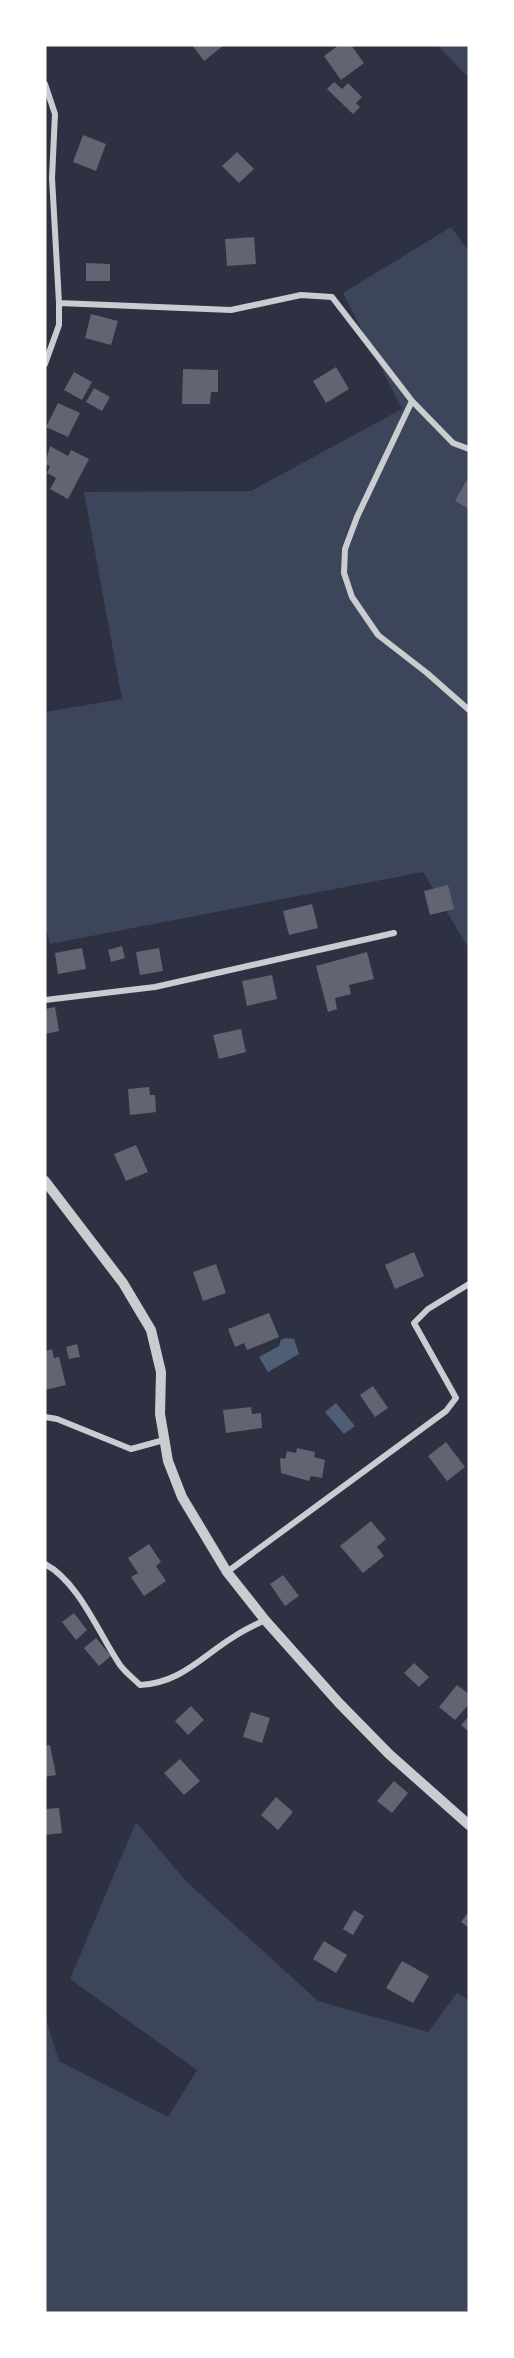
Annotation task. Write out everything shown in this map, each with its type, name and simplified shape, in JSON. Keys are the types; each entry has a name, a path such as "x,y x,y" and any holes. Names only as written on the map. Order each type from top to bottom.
{"street":[{"path":"45,84 55,114 52,178 59,303 59,325 45,364"},
{"path":"59,303 231,310 301,295 332,297 412,401 453,443 469,449"},
{"path":"412,401 357,517 345,549 344,573 352,597 378,635 427,673 469,710"},
{"path":"45,1000 154,987 394,933"},
{"path":"45,1181 123,1283 151,1330 161,1372 160,1414 168,1461 182,1497 227,1572 265,1620 389,1754 469,1825"},
{"path":"227,1572 446,1411 456,1398 414,1323 428,1309 469,1284"},
{"path":"45,1417 57,1419 131,1449 164,1440"},
{"path":"45,1564 54,1569 84,1606 121,1666 140,1684 160,1684 181,1673 236,1635 265,1620"},
{"path":"45,1569 54,1569"}],"shaded area":[{"path":"437,45 469,45 469,78"},
{"path":"451,227 469,252 469,949 423,872 50,944 45,925 45,712 122,699 84,492 251,491 402,409 343,293"},
{"path":"294,1339 299,1354 268,1372 259,1357 279,1346 281,1340"},
{"path":"336,1403 355,1426 344,1434 325,1412"},
{"path":"136,1822 186,1881 318,2001 428,2032 457,1993 469,2000 469,2313 45,2313 45,2196 47,2191 45,2190 45,2016 59,2061 168,2117 197,2070 70,1979"}],"building":[{"path":"192,45 224,45 204,61"},
{"path":"339,45 351,45 364,63 341,80 324,56"},
{"path":"334,82 342,89 348,83 362,97 356,103 360,107 353,114 327,89"},
{"path":"83,135 106,144 96,171 73,162"},
{"path":"237,152 254,169 239,183 222,166"},
{"path":"254,237 256,264 227,266 225,239"},
{"path":"86,263 110,264 110,281 86,281"},
{"path":"91,314 118,321 111,345 85,338"},
{"path":"336,367 349,389 326,403 313,381"},
{"path":"183,369 218,370 218,392 211,392 210,404 182,404"},
{"path":"74,372 92,382 82,400 64,390"},
{"path":"94,388 110,397 102,411 86,402"},
{"path":"58,403 80,413 68,437 46,427"},
{"path":"50,446 68,456 71,450 89,459 68,499 50,489 56,478 47,473 50,466 45,464"},
{"path":"469,476 469,509 455,501"},
{"path":"448,885 454,909 430,915 424,891"},
{"path":"312,904 318,928 289,935 283,911"},
{"path":"122,946 125,958 111,962 108,950"},
{"path":"82,948 86,969 58,974 55,953"},
{"path":"159,948 163,971 140,975 136,952"},
{"path":"367,952 374,979 349,985 351,994 335,998 337,1009 328,1012 316,966"},
{"path":"272,975 277,999 247,1006 242,981"},
{"path":"55,1007 59,1031 45,1034 45,1009"},
{"path":"241,1029 246,1052 219,1059 213,1035"},
{"path":"149,1087 150,1095 155,1095 156,1112 130,1115 128,1089"},
{"path":"136,1145 148,1172 126,1181 114,1154"},
{"path":"414,1252 424,1276 395,1289 385,1265"},
{"path":"216,1264 226,1293 203,1301 193,1272"},
{"path":"269,1313 279,1337 247,1350 244,1343 235,1347 228,1329"},
{"path":"77,1344 80,1357 69,1359 66,1347"},
{"path":"52,1349 54,1358 59,1357 66,1385 45,1390 45,1351"},
{"path":"373,1386 388,1408 375,1417 360,1395"},
{"path":"251,1407 252,1414 261,1413 262,1428 226,1433 223,1410"},
{"path":"446,1442 465,1467 447,1481 428,1456"},
{"path":"297,1448 315,1452 314,1457 325,1460 322,1478 311,1476 309,1481 281,1473 280,1458 285,1459 287,1451 296,1453"},
{"path":"371,1521 386,1539 377,1547 384,1556 363,1573 340,1546"},
{"path":"149,1544 161,1562 156,1566 166,1581 144,1596 131,1577 138,1573 128,1558"},
{"path":"283,1575 299,1596 285,1606 270,1584"},
{"path":"74,1613 87,1630 76,1640 62,1622"},
{"path":"96,1638 111,1656 99,1666 84,1648"},
{"path":"414,1663 429,1677 419,1687 404,1673"},
{"path":"457,1685 469,1694 469,1704 455,1720 439,1707"},
{"path":"191,1706 204,1720 188,1735 175,1721"},
{"path":"251,1712 270,1718 262,1743 243,1737"},
{"path":"469,1716 469,1732 461,1725"},
{"path":"50,1745 56,1775 45,1777 45,1746"},
{"path":"180,1759 200,1781 184,1795 164,1773"},
{"path":"394,1781 408,1793 392,1813 377,1801"},
{"path":"276,1797 293,1812 278,1830 261,1815"},
{"path":"59,1808 62,1833 45,1835 45,1809"},
{"path":"354,1910 364,1916 353,1935 343,1929"},
{"path":"469,1911 469,1928 461,1922"},
{"path":"324,1941 347,1955 336,1973 313,1959"},
{"path":"402,1961 429,1976 413,2003 386,1988"}]}
